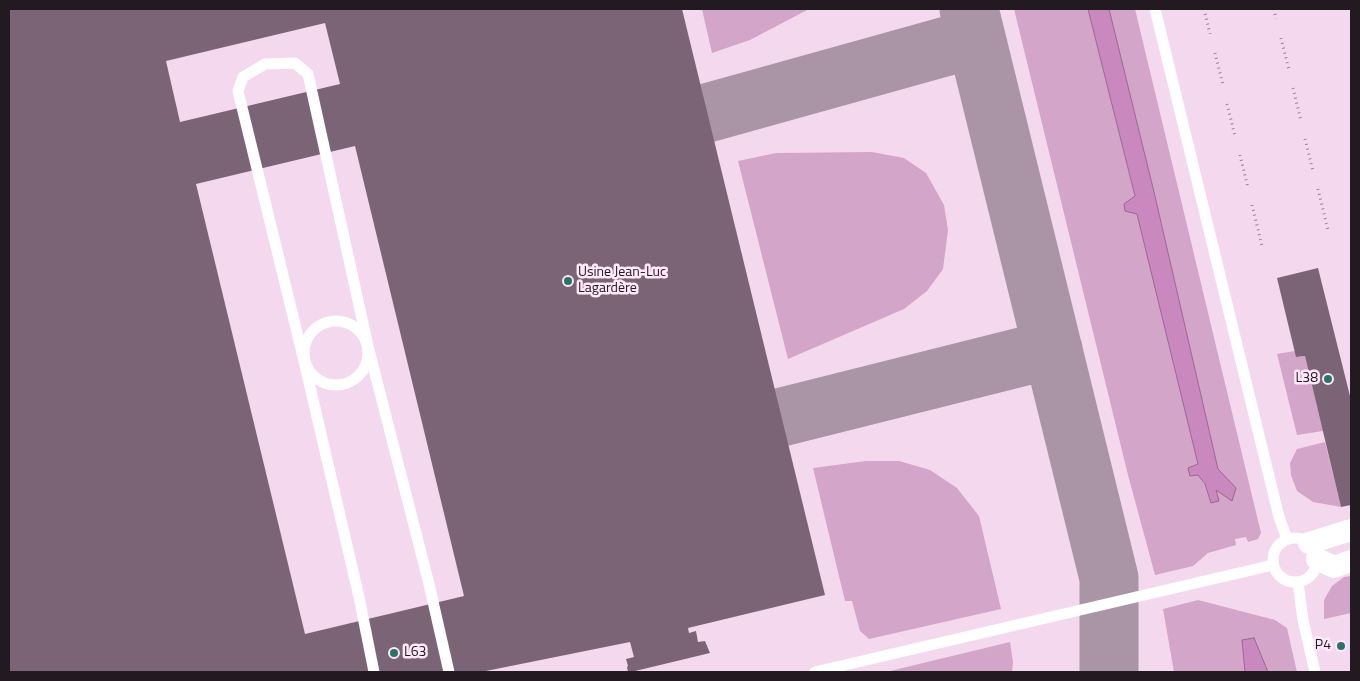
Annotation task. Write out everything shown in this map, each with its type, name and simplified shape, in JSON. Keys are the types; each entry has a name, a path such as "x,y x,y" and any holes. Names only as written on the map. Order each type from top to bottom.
{"street":[{"path":"1351,530 1313,551 1334,567 1351,561"}],"lane":[{"path":"1155,9 1278,516 1287,539"},
{"path":"374,672 359,597 304,361 238,91 243,77 265,64 295,63 308,74 368,346 429,584 449,672"},
{"path":"342,320 356,327 368,346 367,363 360,375 344,385 327,384 313,376 304,361 306,340 314,328 327,321 342,320"},
{"path":"1287,539 1302,539 1313,551 1315,568 1310,576 1298,582 1284,579 1277,573 1273,565 1273,558 1278,545 1287,539"},
{"path":"815,672 1273,565"},
{"path":"1298,582 1303,620 1315,672"}],"path":[{"path":"1204,9 1210,34"},
{"path":"1274,9 1276,19"},
{"path":"1281,38 1289,70"},
{"path":"1215,53 1223,85"},
{"path":"1293,88 1301,121"},
{"path":"1228,104 1236,136"},
{"path":"1305,138 1313,171"},
{"path":"1240,155 1248,188"},
{"path":"1318,189 1328,230"},
{"path":"1252,206 1262,246"}],"shaded area":[{"path":"702,9 809,9 750,40 712,53"},
{"path":"1014,9 1088,9 1135,197 1124,204 1125,210 1137,213 1198,464 1189,468 1190,475 1198,475 1205,485 1211,503 1215,490 1235,488 1218,469 1154,192 1109,9 1135,9 1261,533 1258,539 1248,542 1246,537 1235,539 1236,545 1208,553 1193,566 1155,575 1128,475"},
{"path":"1088,9 1109,9 1154,192 1218,469 1236,488 1232,501 1216,490 1219,501 1211,503 1205,484 1198,475 1190,476 1188,468 1198,464 1137,214 1125,211 1124,204 1135,196"},
{"path":"872,152 904,158 926,173 944,205 948,230 943,269 927,291 904,309 788,359 738,161 776,153"},
{"path":"1295,351 1297,357 1305,356 1323,431 1297,435 1277,354"},
{"path":"1325,442 1341,507 1313,502 1297,491 1291,475 1290,463 1297,449"},
{"path":"866,461 899,461 930,470 957,488 979,516 1001,609 869,639 860,631 852,601 845,601 813,468"},
{"path":"1351,576 1351,613 1324,619 1324,600 1332,586 1344,577"},
{"path":"1198,600 1275,620 1287,628 1297,672 1268,672 1254,638 1242,641 1245,672 1174,672 1163,609"},
{"path":"1254,638 1268,672 1245,672 1242,640"},
{"path":"1010,642 1013,662 1012,672 886,672"}],"building":[{"path":"9,9 682,9 825,595 688,628 689,633 696,631 698,642 705,641 710,653 631,672 628,672 626,659 634,657 630,642 481,672 9,672","holes":["325,23 340,84 180,122 166,61","355,146 464,596 305,634 196,184"]},
{"name":"L38","path":"1318,268 1351,400 1351,505 1341,507 1305,356 1296,357 1277,278"}],"taxiway":[{"path":"969,9 1109,578 1109,672"},
{"path":"707,113 976,38"},
{"path":"782,417 1053,349"}],"place":[{"name":"Usine Jean-Luc Lagardère","path":"568,281"},
{"name":"L38","path":"1328,379"},
{"name":"P4","path":"1341,646"},
{"name":"L63","path":"394,653"}]}
